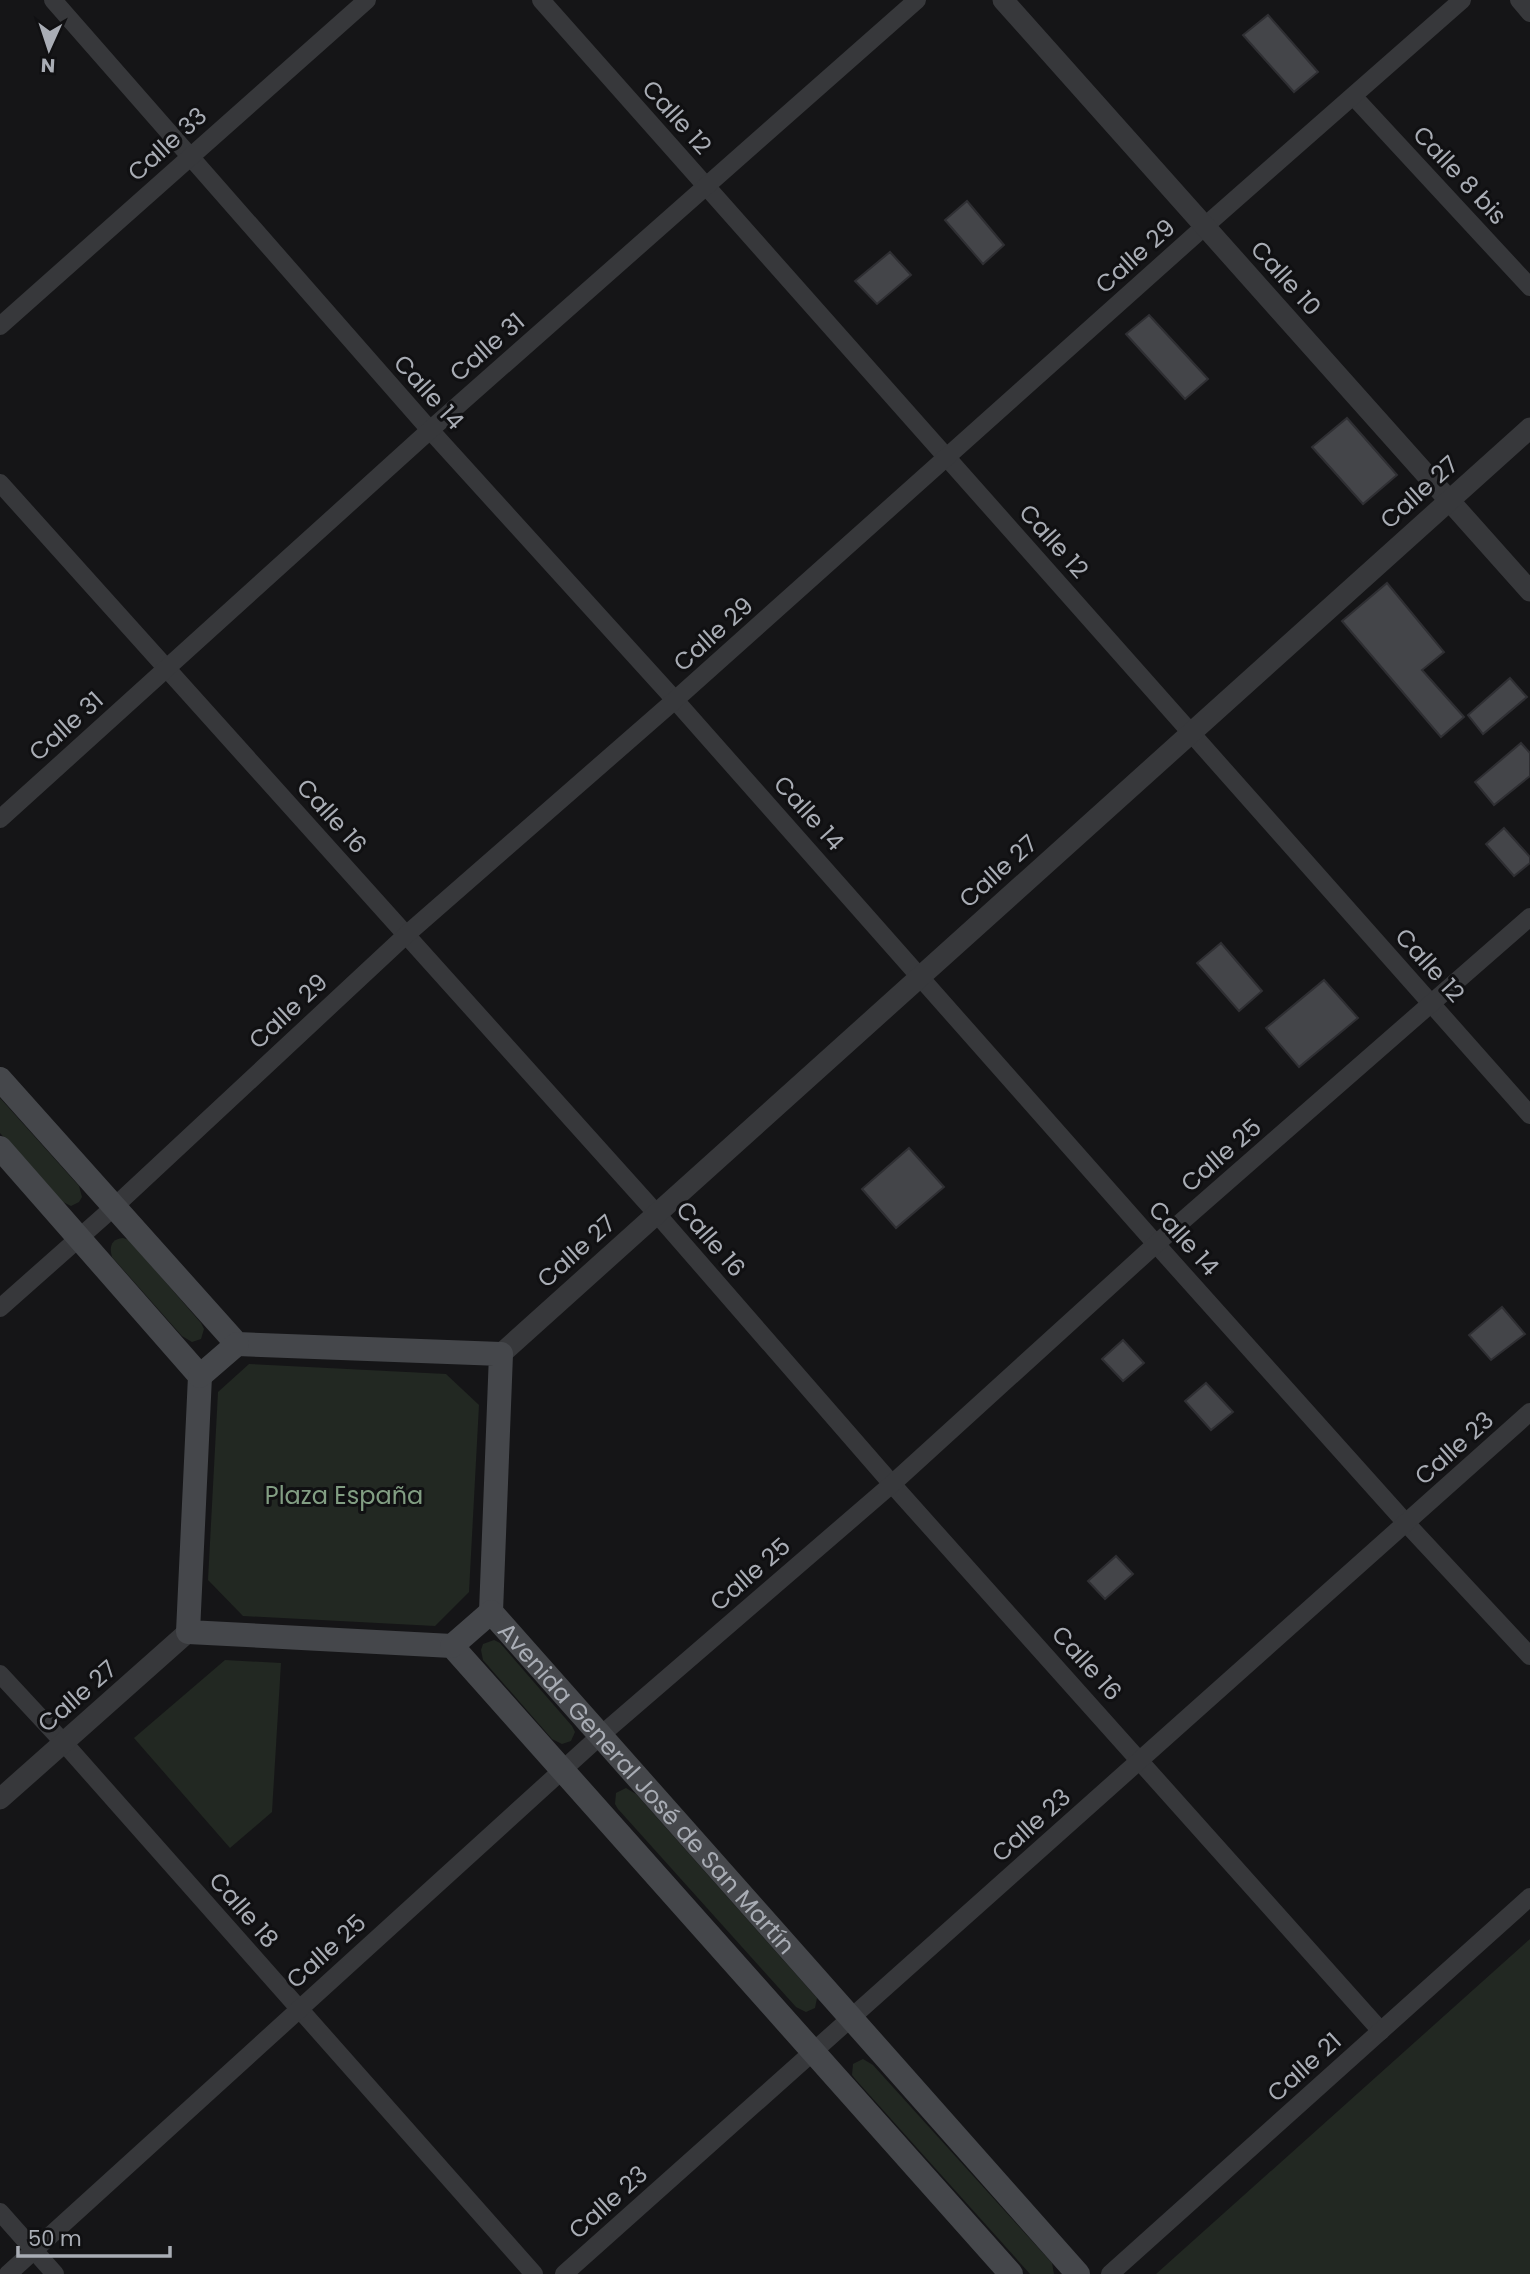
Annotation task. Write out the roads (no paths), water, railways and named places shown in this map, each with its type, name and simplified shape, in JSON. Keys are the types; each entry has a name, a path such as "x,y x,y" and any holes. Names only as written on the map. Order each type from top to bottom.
{"main road":[{"path":"0,1079 237,1344"},
{"path":"0,1148 200,1376 188,1632 452,1646 491,1612"},
{"path":"200,1376 237,1344 501,1354"},
{"name":"Avenida General José de San Martín","path":"501,1354 491,1612 1078,2274"},
{"name":"Avenida General José de San Martín","path":"452,1646 1011,2274"}],"street":[{"name":"Calle 14","path":"53,0 430,430 675,700 1156,1244 1406,1523 1530,1656"},
{"name":"Calle 33","path":"0,327 367,0"},
{"name":"Calle 12","path":"541,0 1530,1115"},
{"name":"Calle 31","path":"0,819 430,430 917,0"},
{"name":"Calle 10","path":"1003,0 1530,590"},
{"name":"Calle 29","path":"0,1308 114,1207 406,935 675,700 1462,0"},
{"path":"1518,0 1530,13"},
{"name":"Calle 8 bis","path":"1354,97 1530,287"},
{"name":"Calle 27","path":"501,1354 1530,428"},
{"name":"Calle 16","path":"0,483 657,1214 892,1484 1381,2031"},
{"name":"Calle 25","path":"8,2274 600,1735 892,1484 1156,1244 1530,917"},
{"name":"Calle 23","path":"564,2274 1530,1412"},
{"name":"Calle 27","path":"0,1799 188,1632"},
{"name":"Calle 18","path":"0,1674 534,2274"},
{"name":"Calle 21","path":"1110,2274 1530,1897"},
{"path":"0,2212 55,2274"}],"park label":[{"name":"Plaza España","path":"344,1495"}]}
